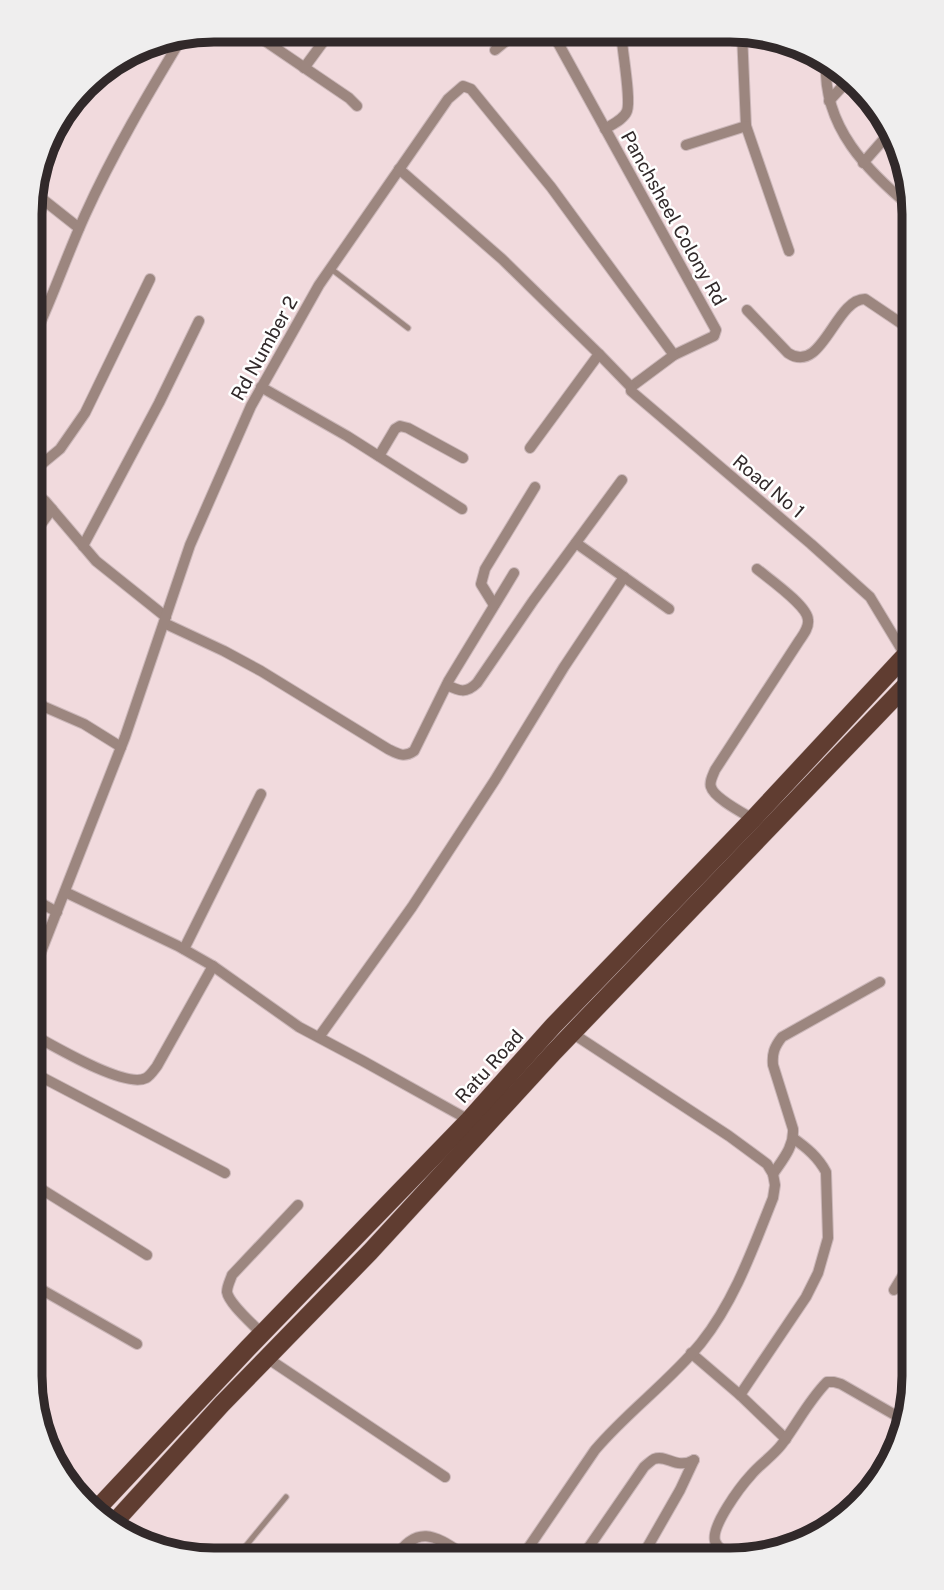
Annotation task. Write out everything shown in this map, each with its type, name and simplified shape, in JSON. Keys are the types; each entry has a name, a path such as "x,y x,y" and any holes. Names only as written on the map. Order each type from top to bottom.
{"main road":[{"name":"Ratu Road","path":"101,1505 470,1120 553,1026 902,664"},
{"name":"Ratu Road","path":"118,1518 572,1033 902,689"}],"street":[{"path":"266,42 357,106"},
{"path":"304,68 323,42"},
{"path":"495,50 505,42"},
{"name":"Panchsheel Colony Rd","path":"558,42 716,330 713,336 674,355 631,387"},
{"path":"606,129 619,121 627,111 622,42"},
{"path":"742,43 747,126 789,251"},
{"path":"42,317 104,174 177,46"},
{"path":"827,72 829,101 842,130 863,163 901,198"},
{"path":"829,101 844,85"},
{"name":"Rd Number 2","path":"42,950 121,747 190,545 251,405 330,268 448,99 463,86 471,89 551,187 674,355"},
{"path":"686,145 747,126"},
{"path":"863,163 884,139"},
{"name":"Road No 1","path":"399,169 502,259 599,354 631,387 631,391 870,597 902,642"},
{"path":"43,199 79,228"},
{"path":"42,464 60,449 80,421 150,279"},
{"path":"747,310 796,358 806,358 815,350 849,306 858,299 864,299 902,323"},
{"path":"83,546 199,321"},
{"path":"530,448 599,354"},
{"path":"261,387 347,436 462,509"},
{"path":"379,456 395,429 400,426 463,458"},
{"path":"447,685 464,691 477,683 622,480"},
{"path":"494,605 481,584 485,569 535,487"},
{"path":"42,498 96,561 165,620 261,671 400,755 408,755 414,751 447,685 514,573"},
{"path":"42,523 52,509"},
{"path":"576,543 669,609"},
{"path":"753,819 717,796 711,788 711,780 808,625 808,617 803,608 757,569"},
{"path":"319,1037 412,908 624,577"},
{"path":"42,706 84,724 121,747"},
{"path":"184,949 261,794"},
{"path":"65,892 184,949 213,966 299,1027 470,1120"},
{"path":"42,904 57,912"},
{"path":"42,1039 106,1072 137,1080 148,1077 157,1066 213,966"},
{"path":"774,1174 790,1149 793,1138 793,1129 773,1065 772,1055 776,1045 782,1037 880,982"},
{"path":"528,1548 595,1450 656,1391 715,1323 742,1274 773,1198 775,1185 774,1174 767,1164 572,1033"},
{"path":"42,1077 225,1173"},
{"path":"740,1395 806,1297 818,1273 828,1238 826,1172 811,1151 793,1138"},
{"path":"42,1189 147,1255"},
{"path":"262,1334 232,1303 227,1289 232,1275 298,1205"},
{"path":"894,1290 902,1277"},
{"path":"42,1290 137,1344"},
{"path":"691,1353 786,1439"},
{"path":"267,1358 445,1477"},
{"path":"719,1548 715,1541 715,1531 719,1522 751,1475 786,1439 827,1382 841,1384 897,1416"},
{"path":"588,1548 644,1467 653,1459 662,1458 679,1464 694,1460 647,1548"},
{"path":"401,1548 410,1540 430,1536 453,1548"}],"lane":[{"path":"330,268 408,328"},
{"path":"243,1548 286,1497"}]}
